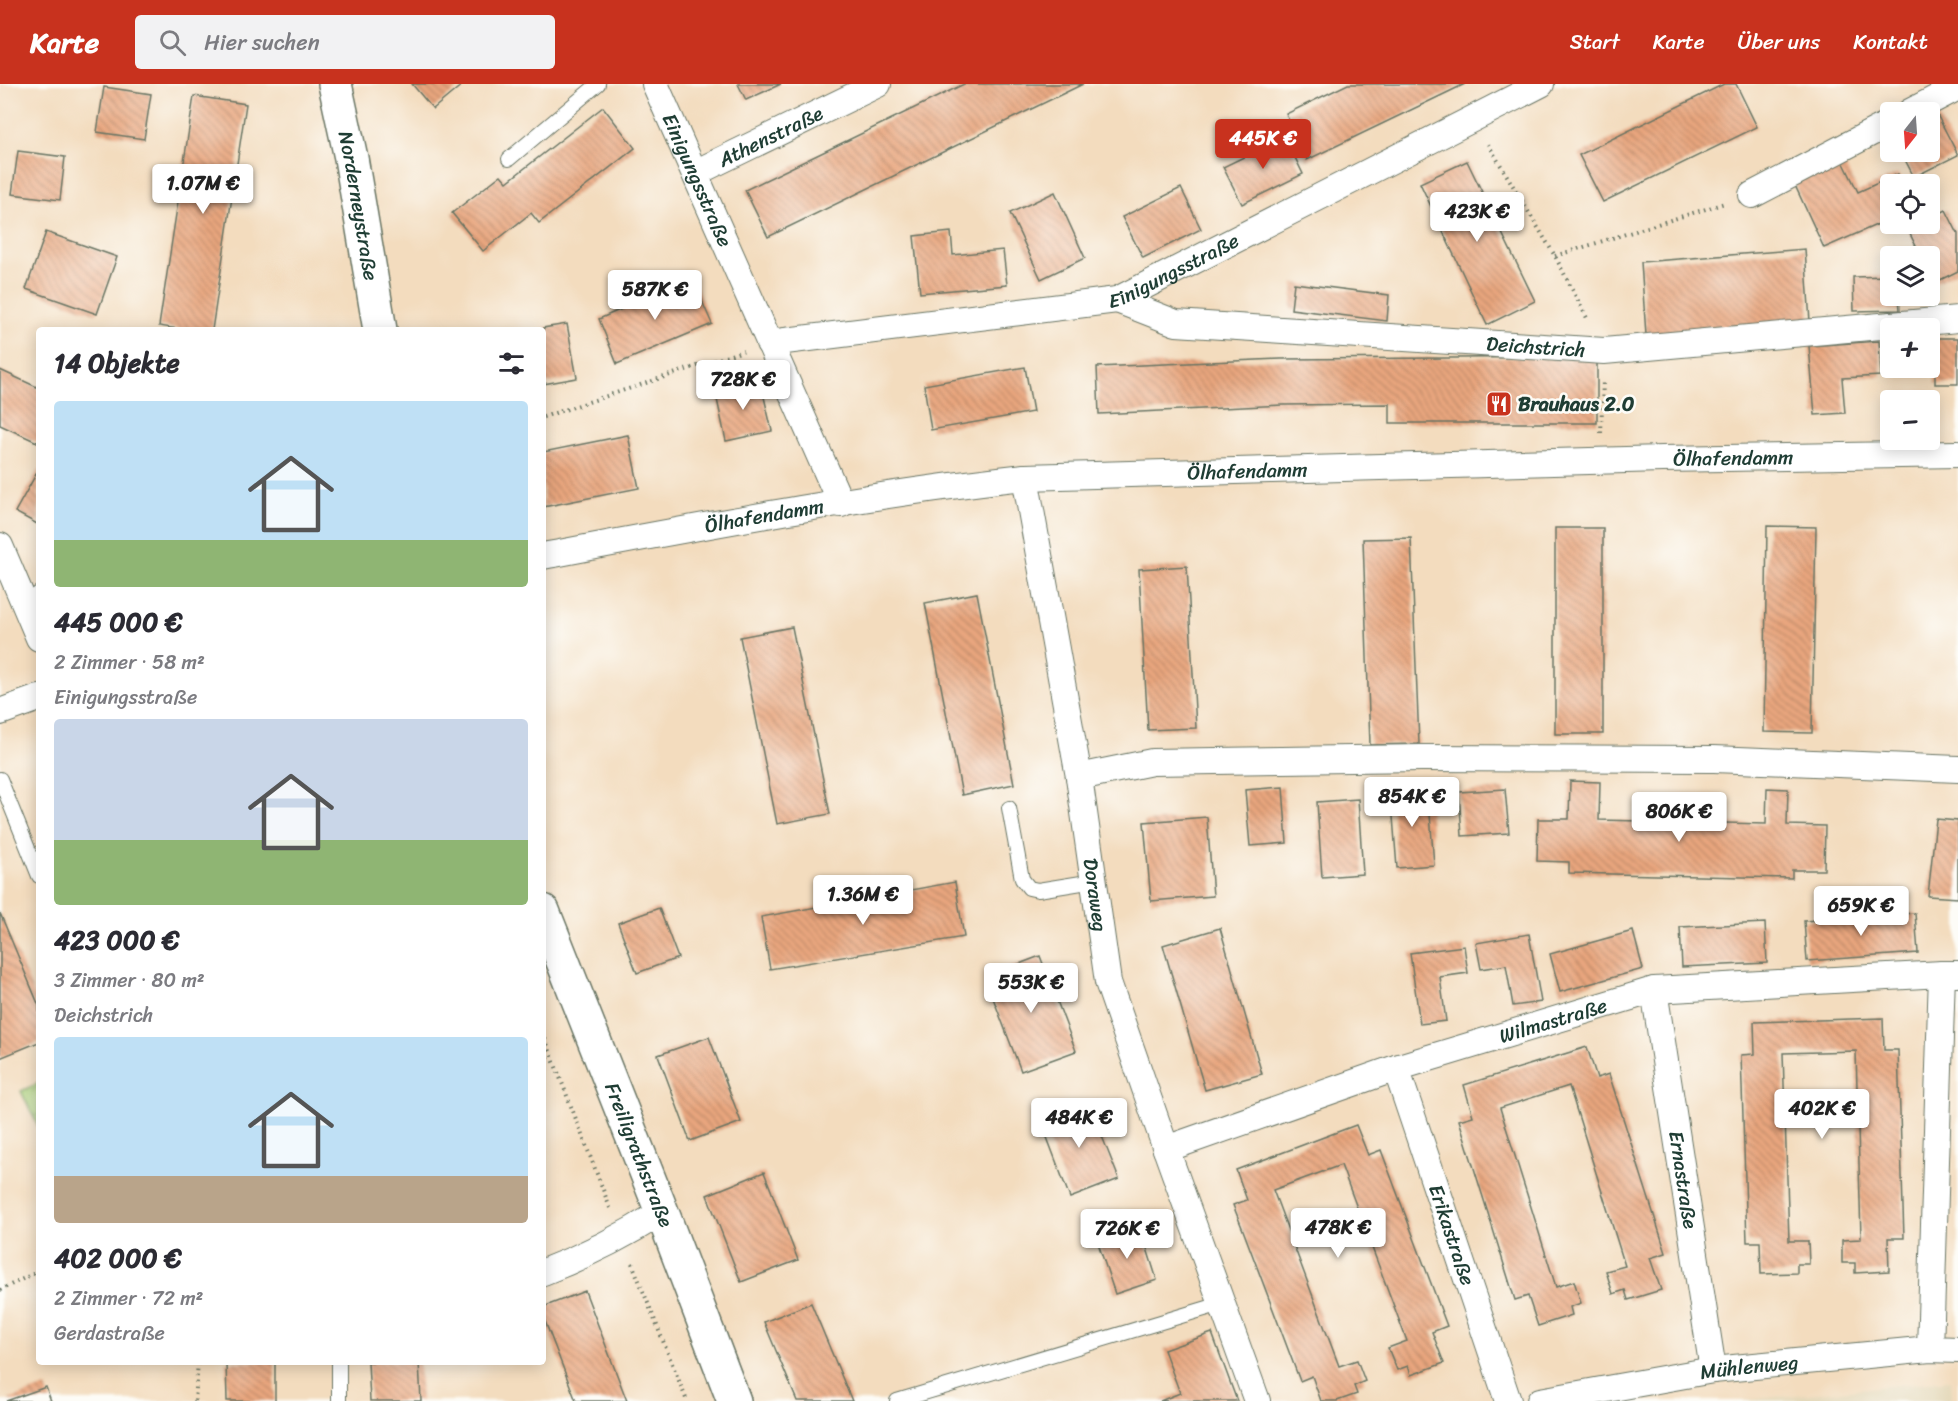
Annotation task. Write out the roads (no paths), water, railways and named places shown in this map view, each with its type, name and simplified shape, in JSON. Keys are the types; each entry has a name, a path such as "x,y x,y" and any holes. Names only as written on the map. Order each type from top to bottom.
{"street":[{"name":"Norderneystraße","path":"335,84 351,158 379,327"},
{"name":"Einigungsstraße","path":"655,84 841,504"},
{"name":"Athenstraße","path":"695,173 878,84"},
{"name":"Einigungsstraße","path":"769,343 1117,300 1541,84"},
{"path":"1929,102 1958,87"},
{"path":"1752,195 1880,128"},
{"name":"Deichstrich","path":"1117,300 1176,323 1604,351 1958,319"},
{"name":"Ölhafendamm","path":"546,555 684,529 958,485 1025,477 1600,461 1958,454"},
{"name":"Doraweg","path":"1025,477 1079,777 1108,982 1257,1401"},
{"path":"0,546 32,599 36,621"},
{"path":"0,712 36,699"},
{"path":"1079,777 1152,762 1422,758 1714,759 1958,770"},
{"name":"Freiligrathstraße","path":"546,919 734,1401"},
{"path":"1930,1349 1950,974"},
{"name":"Wilmastraße","path":"1166,1149 1396,1068 1654,990 1950,974"},
{"name":"Ernastraße","path":"1654,990 1713,1370"},
{"name":"Erikastraße","path":"1396,1068 1508,1401"},
{"path":"546,1271 581,1258 662,1212"},
{"name":"Mühlenweg","path":"1540,1401 1713,1370 1930,1349 1958,1350"}],"lane":[{"path":"509,159 598,84"},
{"path":"0,779 36,869"},
{"path":"1009,808 1022,879 1029,888 1038,890 1094,881"},
{"path":"897,1401 1221,1304"},
{"path":"339,1365 339,1401"}],"place":[{"name":"Brauhaus 2.0","path":"1499,404"}]}
